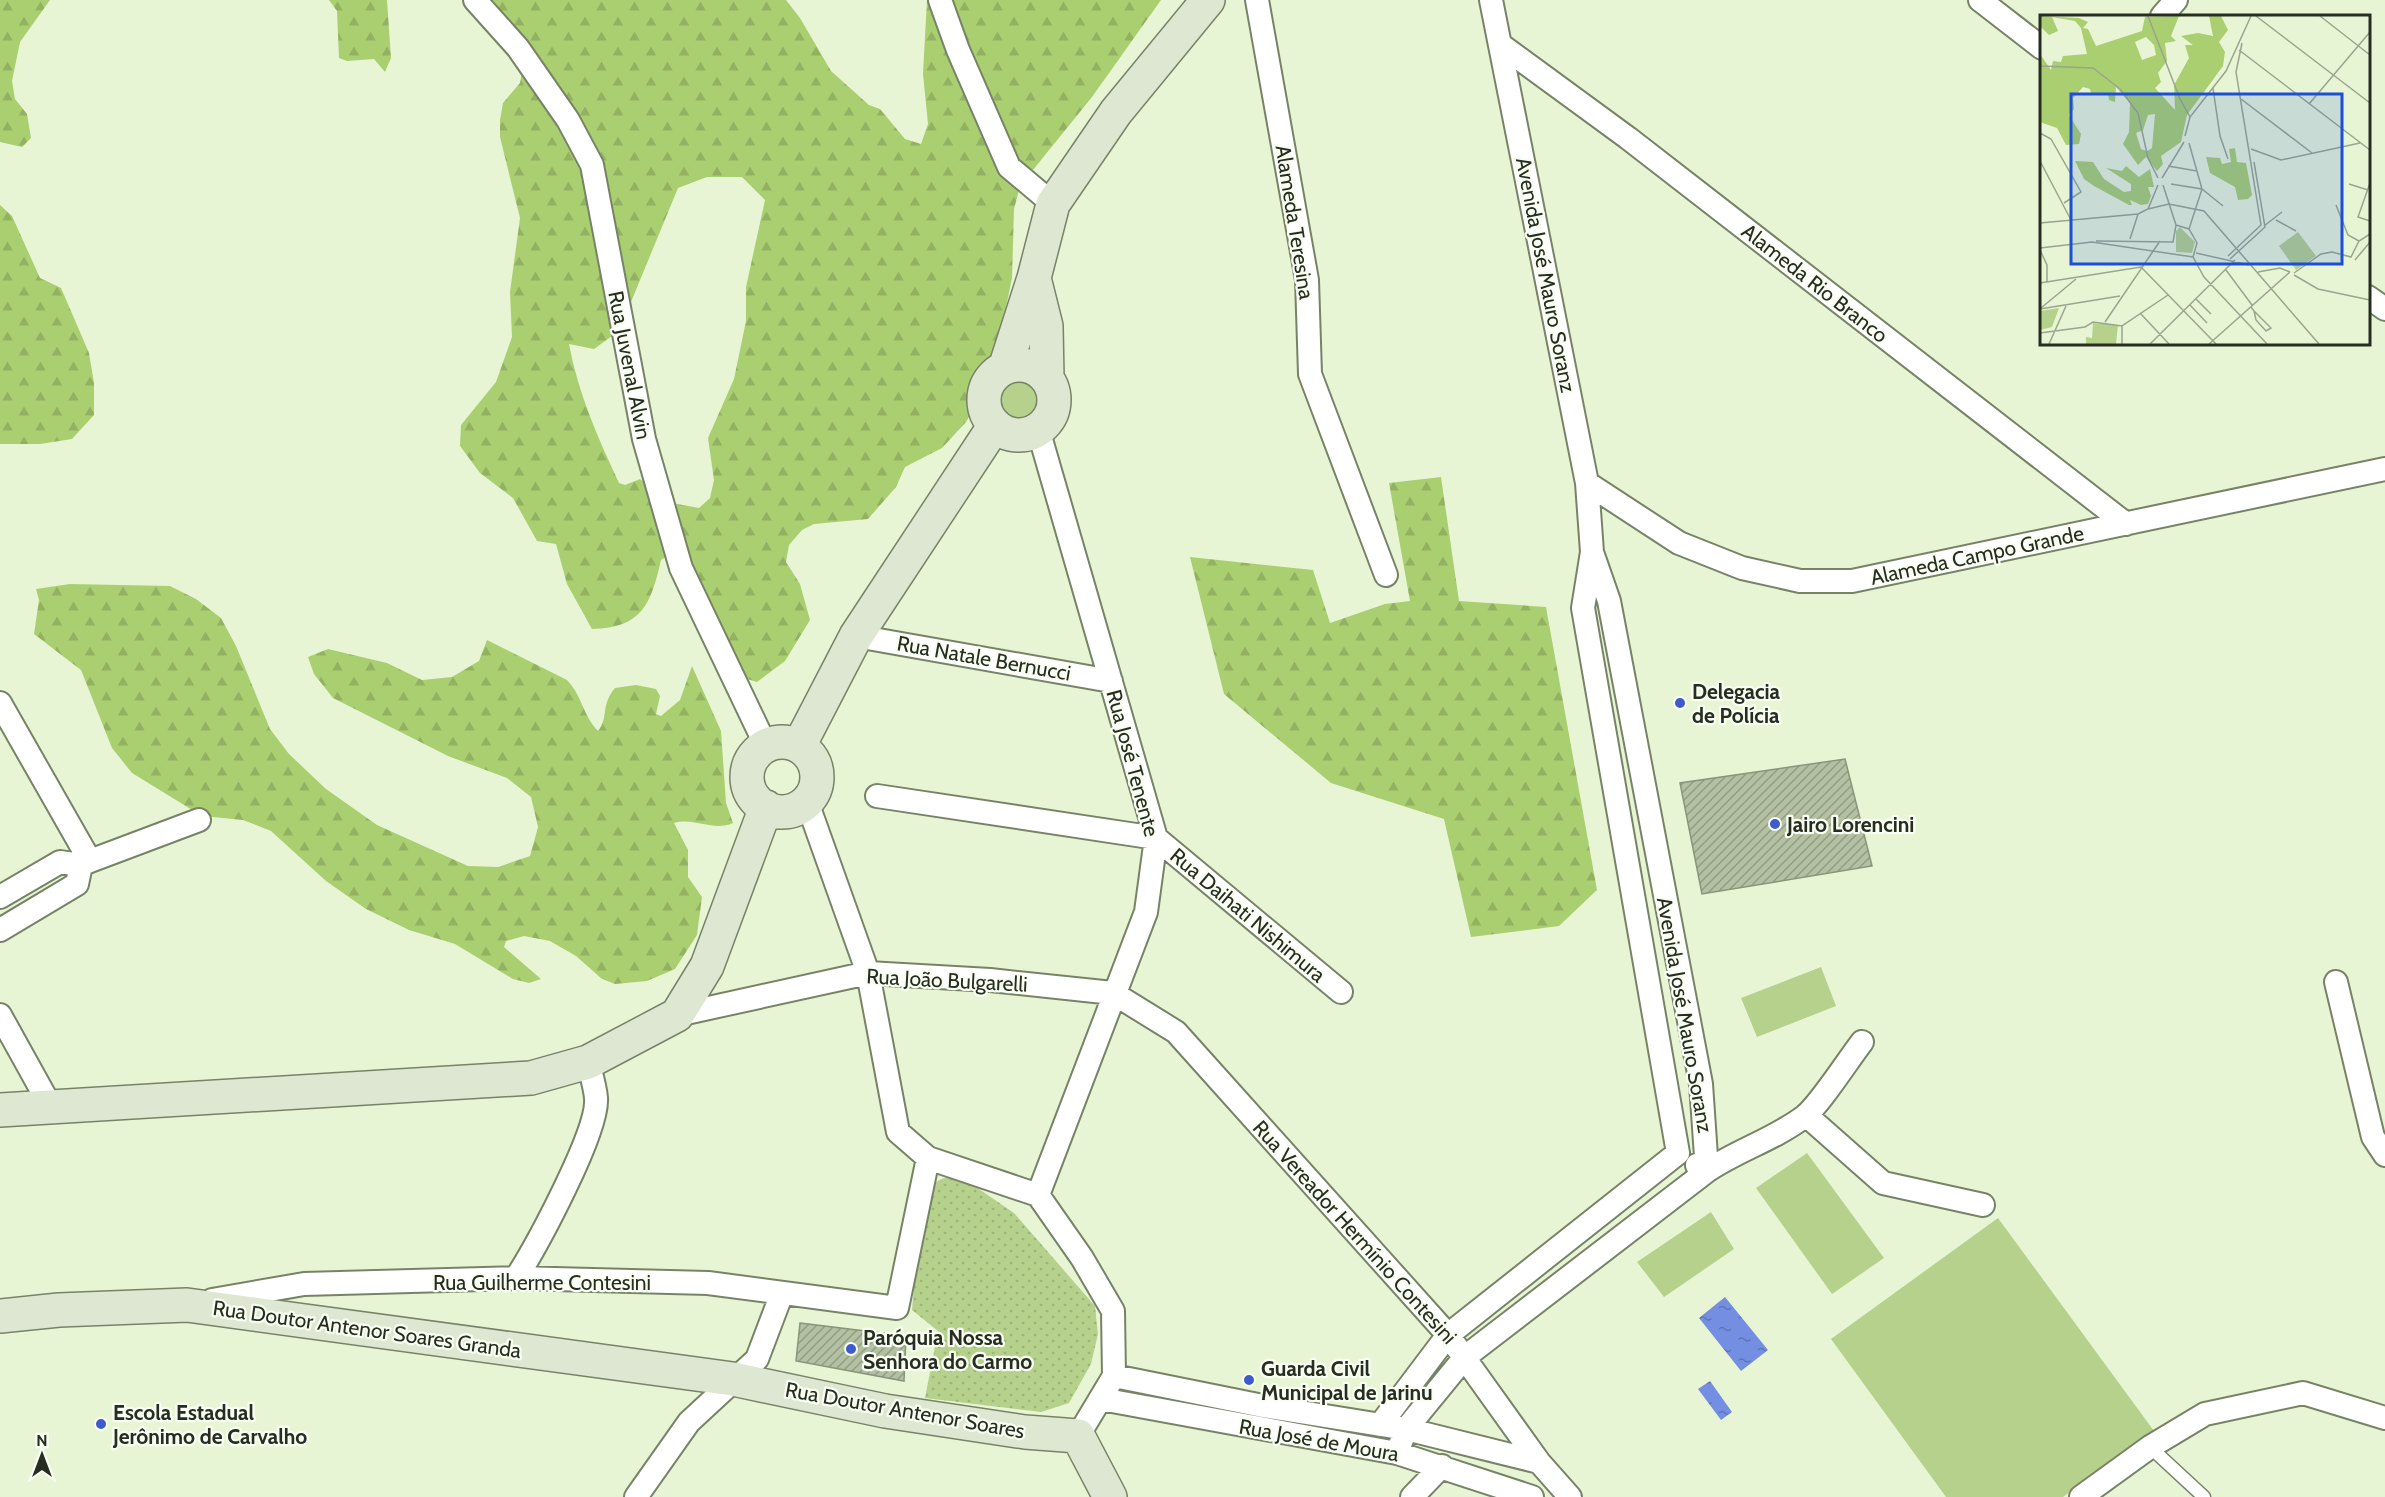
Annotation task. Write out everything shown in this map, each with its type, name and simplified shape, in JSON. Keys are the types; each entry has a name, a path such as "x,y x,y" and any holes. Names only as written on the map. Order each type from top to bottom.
{"main road":[{"path":"1005,368 1028,365 1047,378 1053,388 1053,411 1038,429 1016,435 995,425 988,416 985,394 988,383 1005,368 1034,278 1053,204 1116,112 1208,0"},
{"path":"1034,278 1046,326 1047,378"},
{"path":"799,746 856,636 995,425"},
{"path":"788,742 799,746 807,752 817,772 813,793 807,802 787,812 766,807 754,798 748,788 749,764 765,746 788,742"},
{"path":"0,1110 531,1078 588,1062 677,1015 707,966 766,807"},
{"name":"Rua Doutor Antenor Soares Granda","path":"0,1316 59,1310 187,1305 733,1379"},
{"name":"Rua Doutor Antenor Soares","path":"733,1379 885,1411 1025,1432 1078,1436"},
{"path":"1078,1436 1110,1497"}],"street":[{"name":"Rua Juvenal Alvin","path":"475,0 518,48 568,120 592,165 644,439 681,568 765,746"},
{"path":"940,0 958,50 1008,167 1053,204"},
{"name":"Alameda Teresina","path":"1257,0 1307,280 1310,375 1386,575"},
{"name":"Avenida José Mauro Soranz","path":"1380,1425 1448,1335 1678,1153 1583,609 1592,552 1587,483 1491,0"},
{"path":"1980,0 2040,46"},
{"path":"2163,15 2176,0"},
{"name":"Alameda Rio Branco","path":"1501,45 1628,138 2126,524"},
{"path":"2370,298 2385,309"},
{"name":"Rua José Tenente","path":"1038,429 1156,838 1146,912 1113,993 1038,1195"},
{"name":"Alameda Campo Grande","path":"1587,483 1679,543 1742,568 1800,581 1852,581 2385,469"},
{"name":"Avenida José Mauro Soranz","path":"1592,552 1610,601 1701,1084 1707,1171"},
{"name":"Rua Natale Bernucci","path":"856,636 1111,681"},
{"path":"0,703 85,863 77,884 0,930"},
{"path":"877,796 1156,838"},
{"path":"807,802 868,973 898,1132 928,1158 1038,1195 1082,1258 1113,1311 1114,1376 1078,1436"},
{"path":"0,897 60,862 85,863 199,820"},
{"name":"Rua Daihati Nishimura","path":"1156,838 1341,992"},
{"name":"Rua João Bulgarelli","path":"677,1015 868,973 990,980 1113,993"},
{"path":"2336,982 2373,1137 2385,1155"},
{"name":"Rua Vereador Hermínio Contesini","path":"1113,993 1176,1032 1448,1335 1539,1462 1570,1497"},
{"path":"0,1015 51,1107"},
{"path":"1397,1453 1406,1429 1465,1357 1707,1171 1747,1151 1806,1115 1862,1042"},
{"path":"516,1278 534,1250 592,1125 597,1099 588,1062"},
{"path":"1806,1115 1883,1183 1983,1205"},
{"path":"1678,1153 1707,1171"},
{"name":"Rua Guilherme Contesini","path":"187,1305 304,1284 516,1278 708,1283 897,1308 928,1158"},
{"path":"636,1497 689,1422 757,1359 782,1293"},
{"name":"Rua José de Moura","path":"1114,1376 1263,1406 1406,1429 1539,1462"},
{"path":"2081,1497 2150,1447 2205,1414 2303,1393 2385,1418"},
{"name":"Rua José de Moura","path":"1101,1399 1397,1453 1532,1497"},
{"path":"1257,1428 1263,1406"},
{"path":"1412,1497 1442,1466"}],"lane":[{"path":"2150,1447 2204,1497"}],"green space":[{"path":"0,0 50,0 20,42 12,81 15,99 27,114 31,138 22,147 0,142"},
{"path":"329,0 387,0 391,58 385,72 374,59 347,61 339,58 337,11"},
{"path":"466,0 786,0 800,18 831,71 869,105 880,109 905,139 921,144 928,124 923,74 927,0 1161,0 1092,97 1020,186 1014,209 1012,278 997,351 983,393 966,422 942,448 905,467 896,487 868,519 814,524 802,530 789,545 786,562 800,584 810,620 785,661 757,682 747,679 720,643 667,556 661,560 653,589 642,611 622,624 609,628 592,629 567,584 556,544 537,541 513,498 480,473 460,446 461,425 496,382 512,337 510,292 520,218 500,137 500,120 503,103 520,83 522,72 514,55","holes":["707,177 742,177 765,200 746,287 746,321 734,379 708,438 714,480 710,498 699,508 672,503 640,479 625,485 619,483 583,398 569,344 594,349 630,323 631,302 678,188"]},
{"path":"0,205 12,216 40,278 61,288 89,353 94,383 94,415 72,439 40,444 0,444"},
{"path":"1020,372 1036,379 1043,395 1036,411 1020,418 1004,411 997,395 1004,379"},
{"path":"1441,477 1459,601 1546,607 1597,890 1559,926 1471,937 1444,819 1331,783 1224,694 1190,557 1313,570 1330,623 1385,604 1410,601 1389,483"},
{"path":"70,584 170,586 196,599 221,618 236,646 270,729 289,754 326,789 377,825 468,866 498,867 530,856 538,827 531,797 507,778 448,756 333,698 314,674 308,657 328,649 387,663 422,680 452,677 479,661 487,640 567,680 598,731 610,694 615,688 636,685 656,689 660,696 656,714 661,716 680,700 692,666 721,731 726,803 733,823 719,826 689,822 674,823 688,850 688,877 702,897 697,935 675,969 647,981 615,984 602,979 576,956 550,941 524,936 506,941 504,947 541,979 529,983 513,979 455,944 409,930 366,909 326,881 271,831 243,820 202,816 132,773 112,748 81,670 34,634 39,600 36,589"},
{"path":"1821,967 1836,1006 1757,1037 1741,998"},
{"path":"1807,1153 1884,1258 1832,1294 1756,1188"},
{"path":"960,1176 1014,1213 1095,1306 1098,1334 1091,1364 1069,1403 1041,1412 925,1398 938,1331 912,1310 920,1228 926,1198 934,1184 944,1178"},
{"path":"1711,1212 1734,1249 1664,1297 1637,1262"},
{"path":"1998,1218 2154,1431 2063,1497 1946,1497 1831,1339"}],"water":[{"path":"1725,1297 1768,1350 1741,1371 1699,1318"},
{"path":"1710,1381 1732,1412 1721,1420 1698,1389"}],"building":[{"name":"Jairo Lorencini","path":"1845,759 1872,866 1702,894 1680,783"},
{"name":"Paróquia Nossa Senhora do Carmo","path":"800,1323 906,1336 904,1381 796,1361"}],"place":[{"name":"Delegacia de Polícia","path":"1680,703"},
{"name":"Jairo Lorencini","path":"1775,824"},
{"name":"Paróquia Nossa Senhora do Carmo","path":"851,1349"},
{"name":"Guarda Civil Municipal de Jarinu","path":"1249,1380"},
{"name":"Escola Estadual Jerônimo de Carvalho","path":"101,1424"}]}
